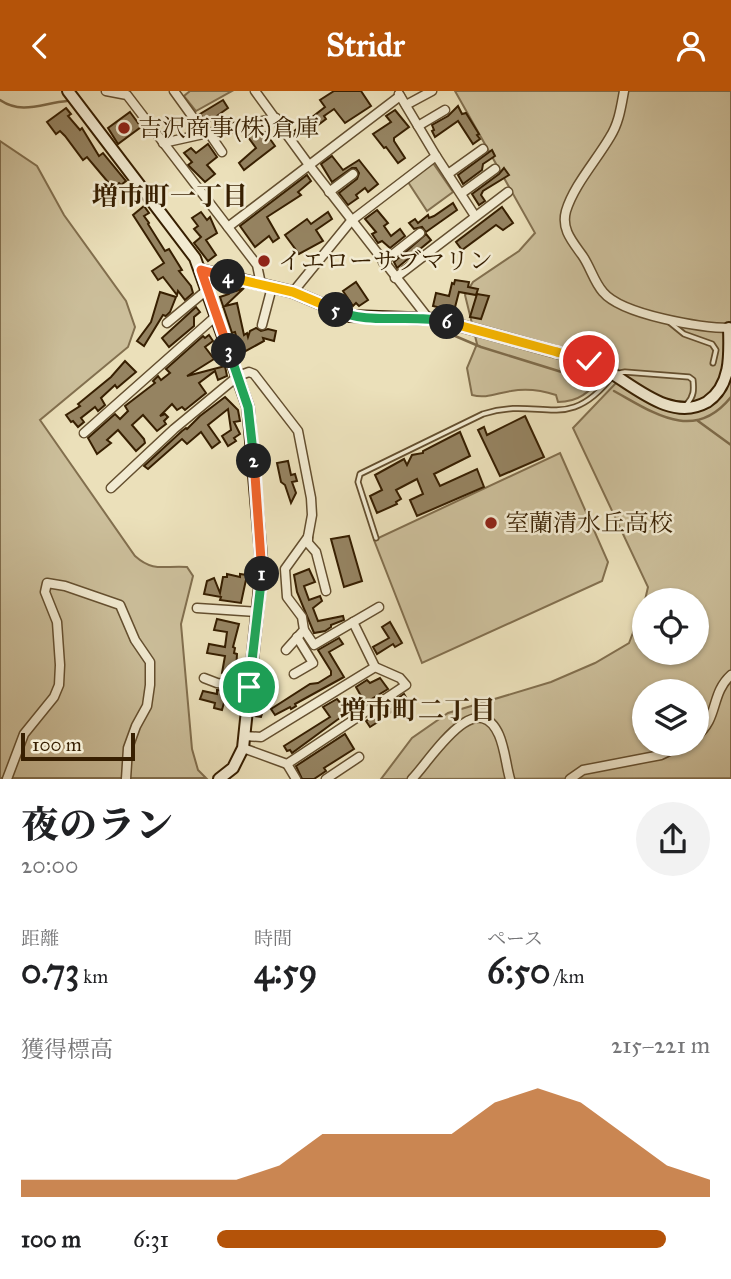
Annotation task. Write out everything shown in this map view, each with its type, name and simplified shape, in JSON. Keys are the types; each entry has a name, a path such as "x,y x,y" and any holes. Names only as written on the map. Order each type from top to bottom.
{"street":[{"path":"68,91 195,258 248,407 262,567 243,748 233,768 219,779"},
{"path":"106,91 127,95 257,265 267,286 262,325"},
{"path":"174,91 222,152"},
{"path":"255,91 383,263 428,318"},
{"path":"406,105 432,91"},
{"path":"201,270 293,292 350,316 428,318 589,361 657,401 676,408 699,405 711,399 723,387 728,376 730,328 667,320 626,307 607,296 565,228 565,212 611,135 620,115 624,91"},
{"path":"228,227 399,93 475,216"},
{"path":"418,126 445,110"},
{"path":"163,143 276,118"},
{"path":"448,174 483,149"},
{"path":"293,292 351,221 436,156"},
{"path":"462,193 495,169"},
{"path":"330,192 353,174"},
{"path":"395,278 508,192"},
{"path":"383,263 420,233"},
{"path":"167,323 208,289"},
{"path":"84,433 216,316"},
{"path":"111,488 174,429 238,376 249,372 254,374 298,431 312,498 308,543 316,552 326,591"},
{"path":"308,537 285,569 287,597 302,617 304,630 314,645 379,607"},
{"path":"7,779 24,734 54,697 59,685 57,622 45,592 47,583 65,586 120,605 135,640 150,662 147,706 128,748 126,779"},
{"path":"197,608 258,612"},
{"path":"287,764 406,685 400,678 376,667 353,622"},
{"path":"286,650 304,630"},
{"path":"294,674 313,663 297,638"},
{"path":"244,736 261,737 376,667"},
{"path":"709,721 722,684 731,675"},
{"path":"204,678 217,683 249,687"},
{"path":"412,779 455,728 466,720 483,718 492,723 500,737 510,779"},
{"path":"243,748 287,764 296,779"},
{"path":"570,779 583,770 656,756"},
{"path":"326,779 359,757"}],"lane":[{"path":"667,320 684,334 712,344 716,350 713,363"},
{"path":"376,538 358,482 360,474 483,414 516,407 557,412 580,406 600,392 614,374 625,372 689,377 693,380 693,395 683,408"}],"shaded area":[{"path":"190,91 232,91 196,111 184,96"},
{"path":"455,91 731,91 731,778 381,779 412,738 448,713 551,682 595,663 629,643 632,635 632,665 709,665 709,588 648,588 573,428 617,382 602,377 583,395 565,402 558,402 556,395 534,390 517,390 487,396 472,395 467,368 477,344 465,295 473,282 519,251 535,233"},
{"path":"0,141 37,166 64,215 126,301 135,327 128,347 40,420 135,556 148,565 187,567 193,576 181,624 192,749 198,770 206,778 0,778"},
{"path":"433,163 453,192 427,211 408,182"},
{"path":"560,453 608,562 602,581 422,663 374,540"}],"building":[{"path":"334,91 361,91 371,106 345,123 334,109 324,116 326,119 305,135 304,133 297,137 293,132 325,107 320,100"},
{"path":"223,100 228,108 207,123 200,114"},
{"path":"458,106 462,114 466,113 479,134 477,135 480,139 473,144 458,121 435,137 432,131 432,125 448,116"},
{"path":"66,108 71,114 68,116 80,130 82,128 99,156 103,153 126,181 121,185 119,183 113,188 87,157 83,160 65,136 60,131 56,134 47,122"},
{"path":"395,110 409,127 394,138 405,158 398,163 373,134 391,122 386,116"},
{"name":"吉沢商事(株)倉庫","path":"130,112 141,127 118,144 108,128"},
{"path":"259,129 262,134 265,132 275,146 244,170 239,163 256,148 248,137"},
{"path":"208,144 217,157 207,165 215,174 205,182 188,165 192,162 184,153 191,148 196,153"},
{"path":"492,150 495,156 463,184 458,175"},
{"path":"332,156 343,170 359,160 378,184 368,192 365,188 356,195 358,198 348,205 339,193 357,179 359,173 356,168 352,168 332,182 321,164"},
{"path":"504,168 509,175 483,191 481,195 485,201 479,205 472,194"},
{"path":"307,175 311,181 298,192 301,195 267,217 279,238 273,242 269,236 255,247 240,226"},
{"path":"453,203 457,210 426,232 422,227 414,229 409,223 415,219 418,223 428,215 429,218 434,216"},
{"path":"144,206 149,213 144,216 148,224 165,251 169,249 182,270 179,271 191,286 193,293 185,300 178,291 177,295 163,277 158,280 152,271 164,263 133,215"},
{"path":"502,207 513,223 503,230 496,225 462,250 456,242"},
{"path":"377,210 388,223 384,226 391,236 400,229 405,236 390,248 382,241 378,243 372,234 376,232 365,219"},
{"path":"201,212 207,220 210,217 217,233 206,240 216,255 208,261 194,243 201,237 194,229 198,226 192,218"},
{"path":"328,212 332,219 316,230 323,241 299,254 285,235 307,219 311,224"},
{"path":"426,234 431,240 397,268 394,262"},
{"path":"455,280 469,282 468,287 478,289 476,295 459,292 454,311 433,306 436,293 449,296"},
{"path":"356,282 368,300 359,306 356,303 353,306 343,291"},
{"path":"233,288 236,291 244,288 225,306 237,303 244,335 247,333 248,337 250,331 256,328 261,331 268,329 276,331 274,341 263,338 264,341 244,352 242,345 239,346 220,297 229,294"},
{"path":"160,292 176,297 170,312 166,316 163,315 144,346 137,341 151,322"},
{"path":"477,294 489,296 481,319 470,317"},
{"path":"196,307 200,312 194,317 194,326 169,347 162,338"},
{"path":"209,335 213,341 205,347 214,359 187,376 225,366 227,376 218,380 215,371 199,383 206,393 185,410 182,407 177,410 172,404 160,416 165,414 168,417 164,421 166,424 157,431 143,415 132,425 145,443 136,451 118,430 107,440 111,443 97,454 88,438 115,414 120,419 128,411 125,406 155,383 153,381 158,376 161,380 170,373 166,369 203,336 205,338"},
{"path":"125,361 136,372 101,398 105,405 98,411 95,407 81,418 84,422 78,427 71,422 66,415 80,406 78,404 111,377"},
{"path":"225,397 238,410 240,421 234,422 240,434 234,438 236,441 228,446 222,436 231,430 228,409 208,425 220,442 212,448 201,432 187,444 182,439 148,469 144,466 182,431"},
{"path":"525,416 544,457 500,476 478,430 484,427 487,435"},
{"path":"460,432 470,456 434,474 440,486 477,469 484,487 417,516 410,500 423,494 417,479 396,490 401,499 397,504 377,513 370,496 382,490 375,475 404,459 407,465 412,455 423,453"},
{"path":"288,461 291,475 295,474 297,481 292,482 296,493 291,503 285,485 281,482 277,463"},
{"path":"349,536 362,581 344,587 331,539"},
{"path":"309,569 315,582 304,586 309,600 320,596 322,601 313,608 318,621 343,616 344,620 331,625 325,631 314,633 297,592 294,575"},
{"path":"227,574 240,577 240,574 247,575 241,603 204,594 207,581 214,578 220,593 223,577 227,577"},
{"path":"217,619 239,624 233,647 234,653 237,654 236,671 228,674 222,673 225,656 207,653 209,644 225,647 227,632 214,630"},
{"path":"390,622 402,643 395,647 393,644 377,654 373,647 389,638 382,627"},
{"path":"339,638 343,644 329,652 344,677 295,704 291,709 290,707 275,715 271,709 310,684 318,683 331,675 318,650"},
{"path":"259,677 267,678 265,684 276,686 274,694 269,692 261,717 254,716"},
{"path":"380,678 388,689 337,720 292,753 287,751 284,746 330,717 323,707 337,699 344,707 361,696 356,687 367,680 370,683"},
{"path":"217,690 227,691 222,710 214,708 215,703 200,699 203,691 217,694"},
{"path":"404,694 407,699 401,703 403,706 380,718 381,720 370,727 366,721"},
{"path":"345,734 354,749 324,768 326,771 314,779 302,779 296,766"}],"waterway":[{"path":"0,100 16,107 67,101"},
{"path":"448,333 481,347 581,378"},
{"path":"614,391 659,415 688,421 703,419 717,411 731,397"},
{"path":"698,421 731,445"}],"place":[{"name":"吉沢商事(株)倉庫","path":"124,128"},
{"name":"イエローサブマリン","path":"264,261"},
{"name":"室蘭清水丘高校","path":"491,523"}],"district":[{"name":"増市町一丁目","path":"170,196"},
{"name":"増市町二丁目","path":"418,710"}],"route":[{"path":"249,687 262,567 248,407 201,270 293,292 350,316 436,319 589,361"}]}
